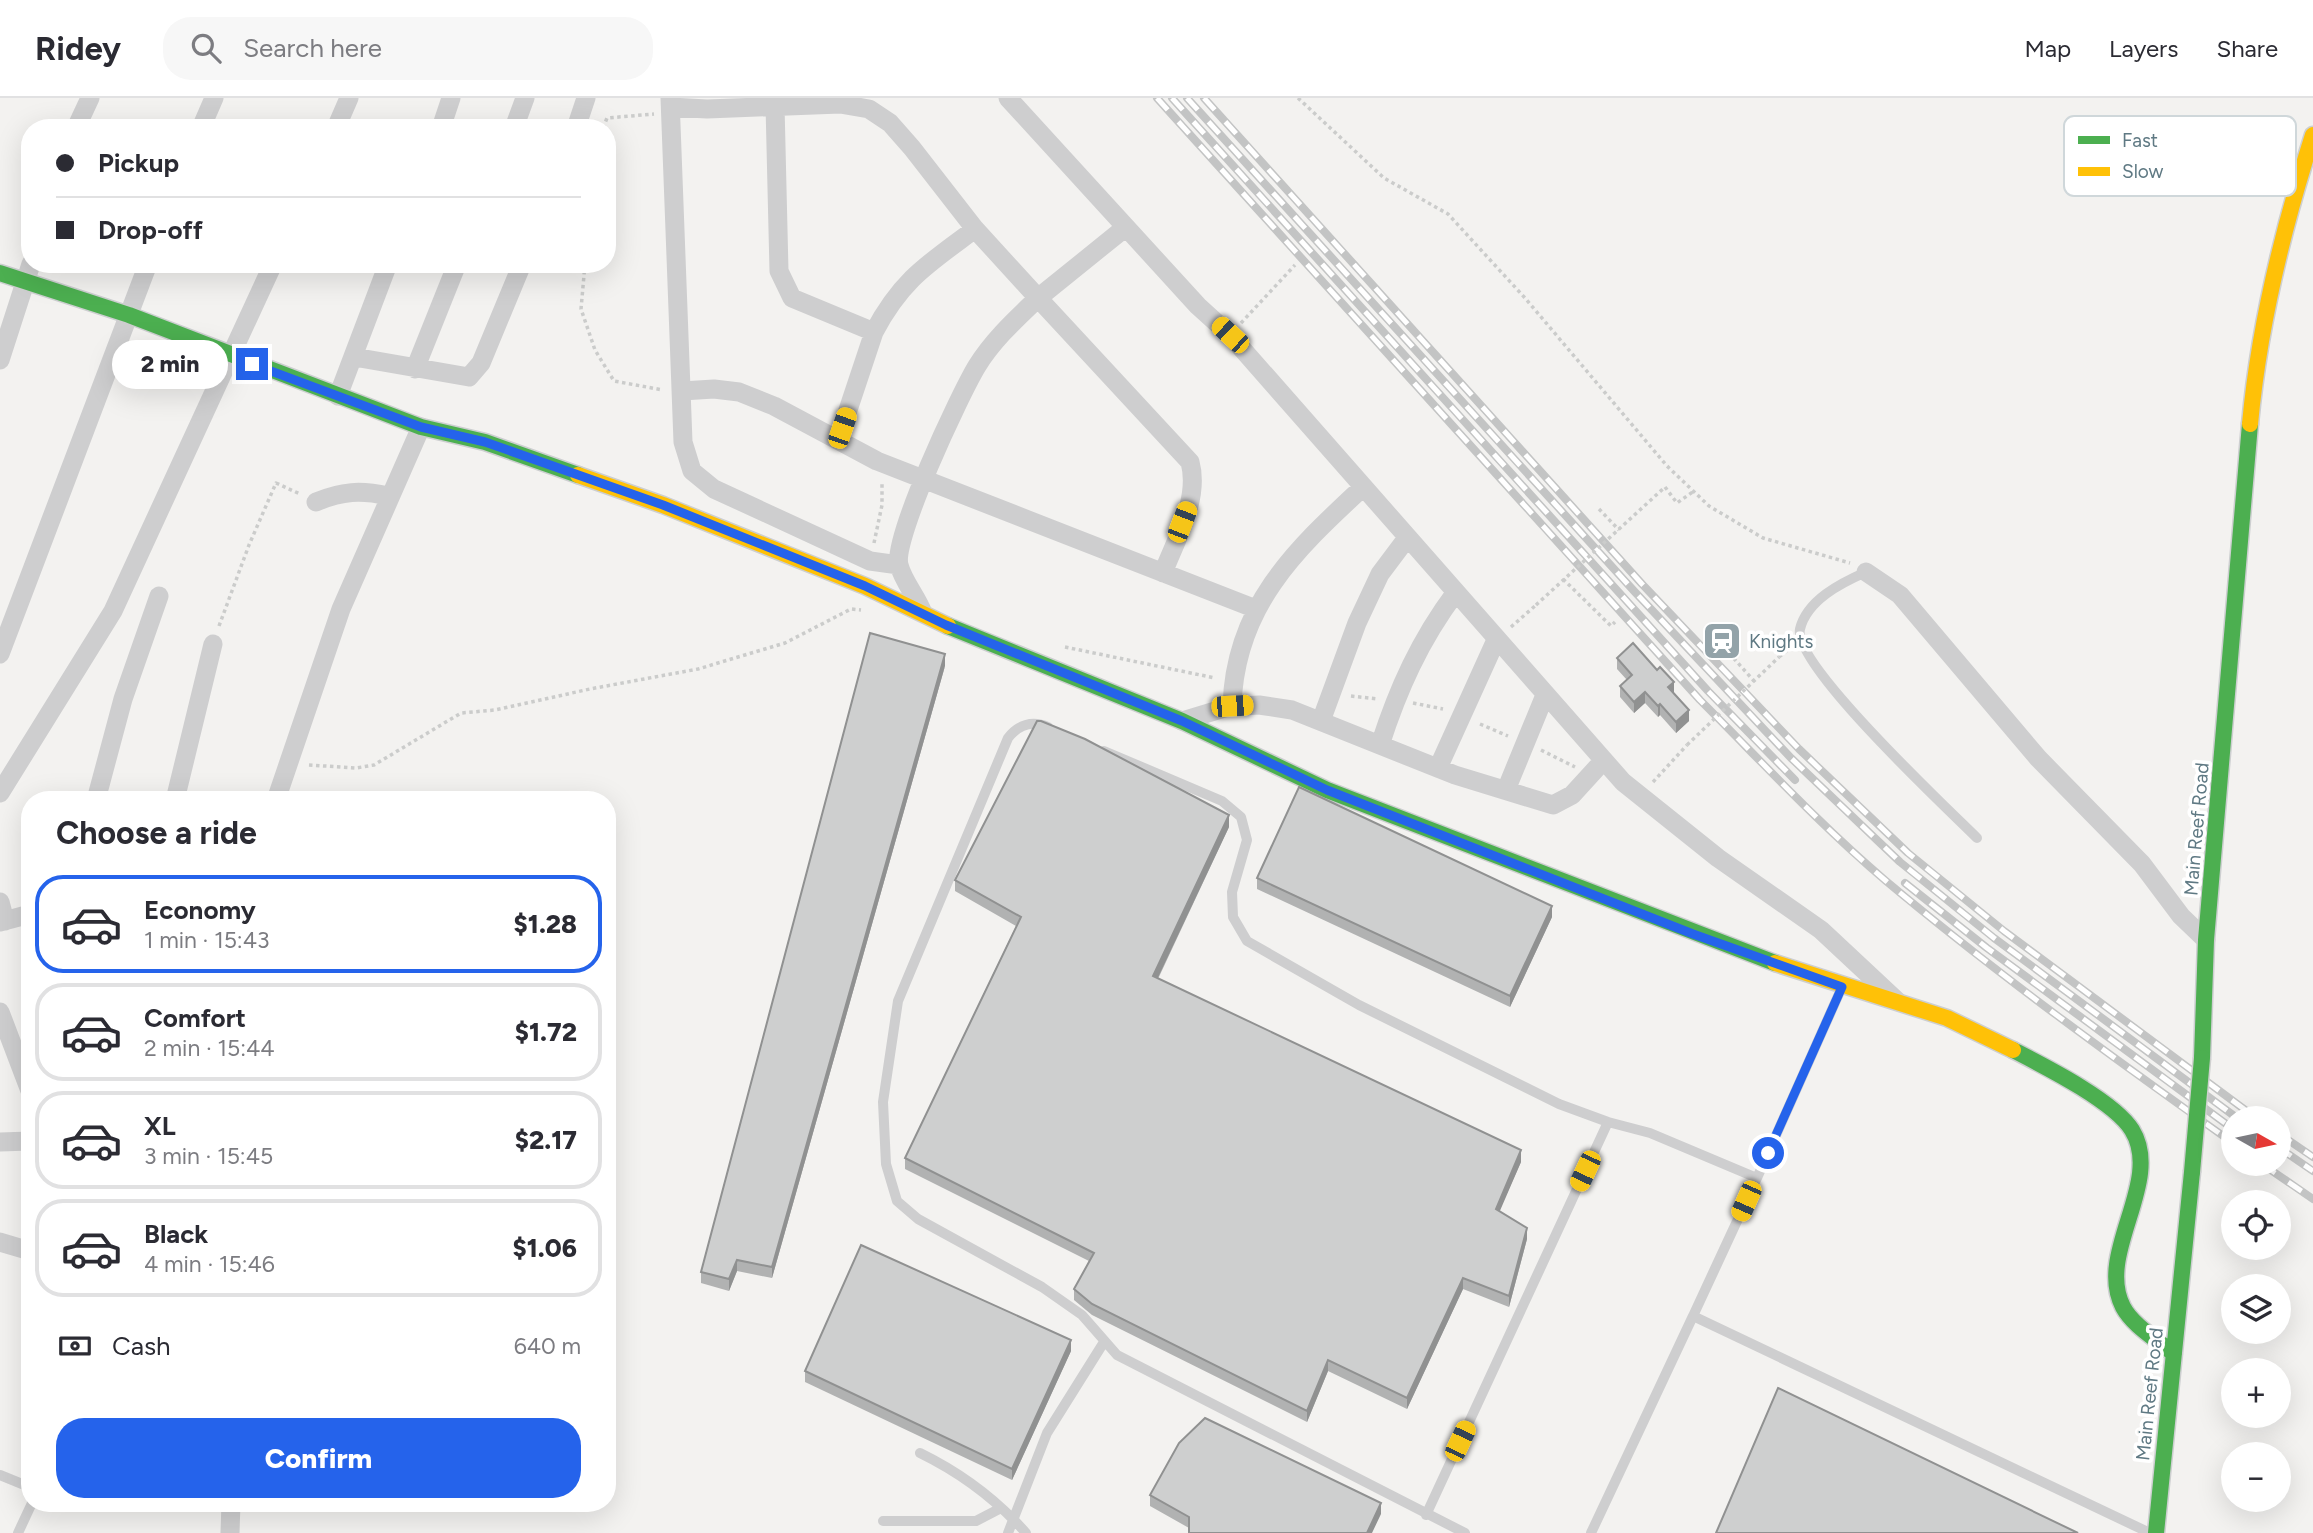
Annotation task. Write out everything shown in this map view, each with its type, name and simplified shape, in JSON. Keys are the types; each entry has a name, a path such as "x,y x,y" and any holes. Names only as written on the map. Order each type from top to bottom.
{"street":[{"path":"80,119 90,98"},
{"path":"205,119 214,98"},
{"path":"340,119 349,98"},
{"path":"444,119 451,98"},
{"path":"517,119 525,98"},
{"path":"579,119 586,98"},
{"path":"1008,98 1198,306 1230,335 1603,761 1666,818 1821,930 1897,1001"},
{"path":"899,565 870,561 714,489 692,471 683,442 670,102 707,109 841,104 869,109 890,123 975,229 1190,463 1195,478 1192,496 1163,573"},
{"path":"775,105 779,271 785,287 792,298 874,332"},
{"name":"Main Reef Road","path":"2296,195 2313,135"},
{"name":"Main Reef Road","path":"2156,1533 2202,1058 2206,940 2253,394 2266,316 2296,196"},
{"path":"923,613 899,565 898,547 924,480 976,367 998,339 1038,298 1126,227"},
{"path":"838,440 874,332 896,294 911,277 975,229"},
{"path":"0,273 21,272"},
{"path":"0,360 29,273"},
{"path":"31,273 230,356 421,427 485,442 663,505 865,586 923,613 1182,721 1327,790 1693,934 1842,987 1897,1001 1947,1018 2046,1067 2115,1111 2133,1131 2140,1158 2138,1184 2118,1259 2116,1287 2124,1308 2134,1320 2174,1354"},
{"path":"0,654 144,273"},
{"path":"0,793 107,622 266,273"},
{"path":"338,396 385,273"},
{"path":"415,369 453,273"},
{"path":"354,358 469,377 475,372 518,273"},
{"path":"682,391 714,389 739,392 877,461 1256,609"},
{"path":"279,791 341,609 388,496 421,427"},
{"path":"1232,706 1233,681 1256,609 1273,579 1294,554 1362,488"},
{"path":"316,502 335,494 354,491 388,496"},
{"path":"1321,722 1362,610 1380,574 1407,538"},
{"path":"1866,572 1900,595 2038,758 2132,854 2181,916 2206,940"},
{"path":"1380,745 1409,667 1429,627 1456,592"},
{"path":"98,791 123,699 159,596"},
{"path":"1438,768 1496,640"},
{"path":"176,791 213,645"},
{"path":"1506,790 1545,695"},
{"path":"1182,721 1232,706 1259,705 1292,710 1438,768 1553,805 1572,795 1603,761"},
{"path":"2,915 21,915"},
{"path":"0,1012 21,1067"},
{"path":"0,1142 21,1141"},
{"path":"0,1242 21,1248"},
{"path":"230,1533 231,1512"}],"lane":[{"path":"1866,572 1842,583 1809,609 1800,630 1801,643 1827,681 1896,759 1977,838"},
{"path":"1054,729 1030,724 1016,729 1008,738 898,1001 883,1102 886,1164 897,1201 918,1219 1042,1287 1082,1315 1117,1356 1465,1533"},
{"path":"1090,744 1222,801 1241,817 1247,840 1231,892 1233,917 1247,942 1359,1004 1559,1104 1608,1122 1650,1133 1757,1178"},
{"path":"1591,1533 1757,1178 1842,987"},
{"path":"1426,1514 1608,1122"},
{"path":"1693,1316 2150,1533"},
{"path":"1008,1533 1047,1433 1104,1342"},
{"path":"920,1453 954,1470 1013,1518 1026,1533"},
{"path":"0,1475 21,1484"},
{"path":"883,1521 976,1521 987,1518 1001,1508"},
{"path":"18,1533 28,1512"}],"path":[{"path":"1298,98 1384,178 1448,214 1525,298 1667,466 1709,506 1763,538 1844,560 1866,572"},
{"path":"607,119 652,115 670,102"},
{"path":"1230,335 1295,265"},
{"path":"584,273 581,310 595,349 614,381 682,391"},
{"path":"870,561 882,505 882,478 877,461"},
{"path":"213,645 249,545 276,483 316,502"},
{"path":"1519,622 1665,487 1677,503 1694,491"},
{"path":"1599,509 1619,530"},
{"path":"1563,579 1613,624"},
{"path":"287,765 356,768 374,765 461,713 495,710 698,669 785,643 851,608 874,612"},
{"path":"1729,653 1754,681"},
{"path":"1653,781 1779,657"}],"building":[{"path":"870,633 945,654 772,1267 737,1260 729,1279 701,1272"},
{"path":"1633,643 1657,670 1660,667 1674,682 1668,687 1689,710 1676,722 1645,692 1634,702 1620,686 1632,675 1617,658"},
{"path":"1037,721 1085,739 1229,815 1153,976 1521,1150 1496,1209 1527,1228 1509,1296 1463,1278 1407,1398 1328,1360 1307,1411 1092,1304 1074,1289 1094,1253 905,1158 1021,917 955,880"},
{"path":"1299,787 1552,906 1510,996 1257,878"},
{"path":"861,1245 1071,1340 1012,1469 805,1371"},
{"path":"1778,1388 2078,1533 1716,1533"},
{"path":"1205,1418 1381,1503 1367,1533 1189,1533 1189,1517 1150,1495 1179,1443"}],"railway":[{"path":"1157,98 1700,700 1814,815 1886,881 2013,983 2221,1134"},
{"path":"1172,98 1708,691 1795,780"},
{"path":"1187,98 1634,591 1791,758 1900,862 1994,938 2221,1106"},
{"path":"1204,98 1642,584 1799,749 1908,853 2004,931 2240,1106"},
{"path":"1905,883 1987,948 2221,1120"},
{"path":"2291,1142 2313,1157"},
{"path":"2291,1156 2313,1171"},
{"path":"2279,1176 2313,1199"}],"traffic: fast":[{"path":"0,273 129,315 421,427 485,442 578,475"},
{"path":"2202,1058 2206,940 2250,424"},
{"path":"948,626 1182,721 1327,790 1775,963"},
{"path":"2013,1050 2095,1096 2132,1130 2140,1150 2140,1172 2117,1264 2117,1286 2127,1314 2139,1327 2174,1354"},
{"path":"2192,1172 2202,1058"},
{"path":"2156,1533 2192,1172"}],"traffic: slow":[{"path":"2296,192 2313,135"},
{"path":"2250,424 2266,314 2295,196"},
{"path":"578,475 663,505 865,586 948,626"},
{"path":"1775,963 1947,1018 2013,1050"}],"place":[{"name":"Knights","path":"1722,641"}],"route":[{"path":"252,364 421,427 485,442 663,505 865,586 946,625 1182,721 1327,790 1693,934 1842,987 1768,1153"}]}
